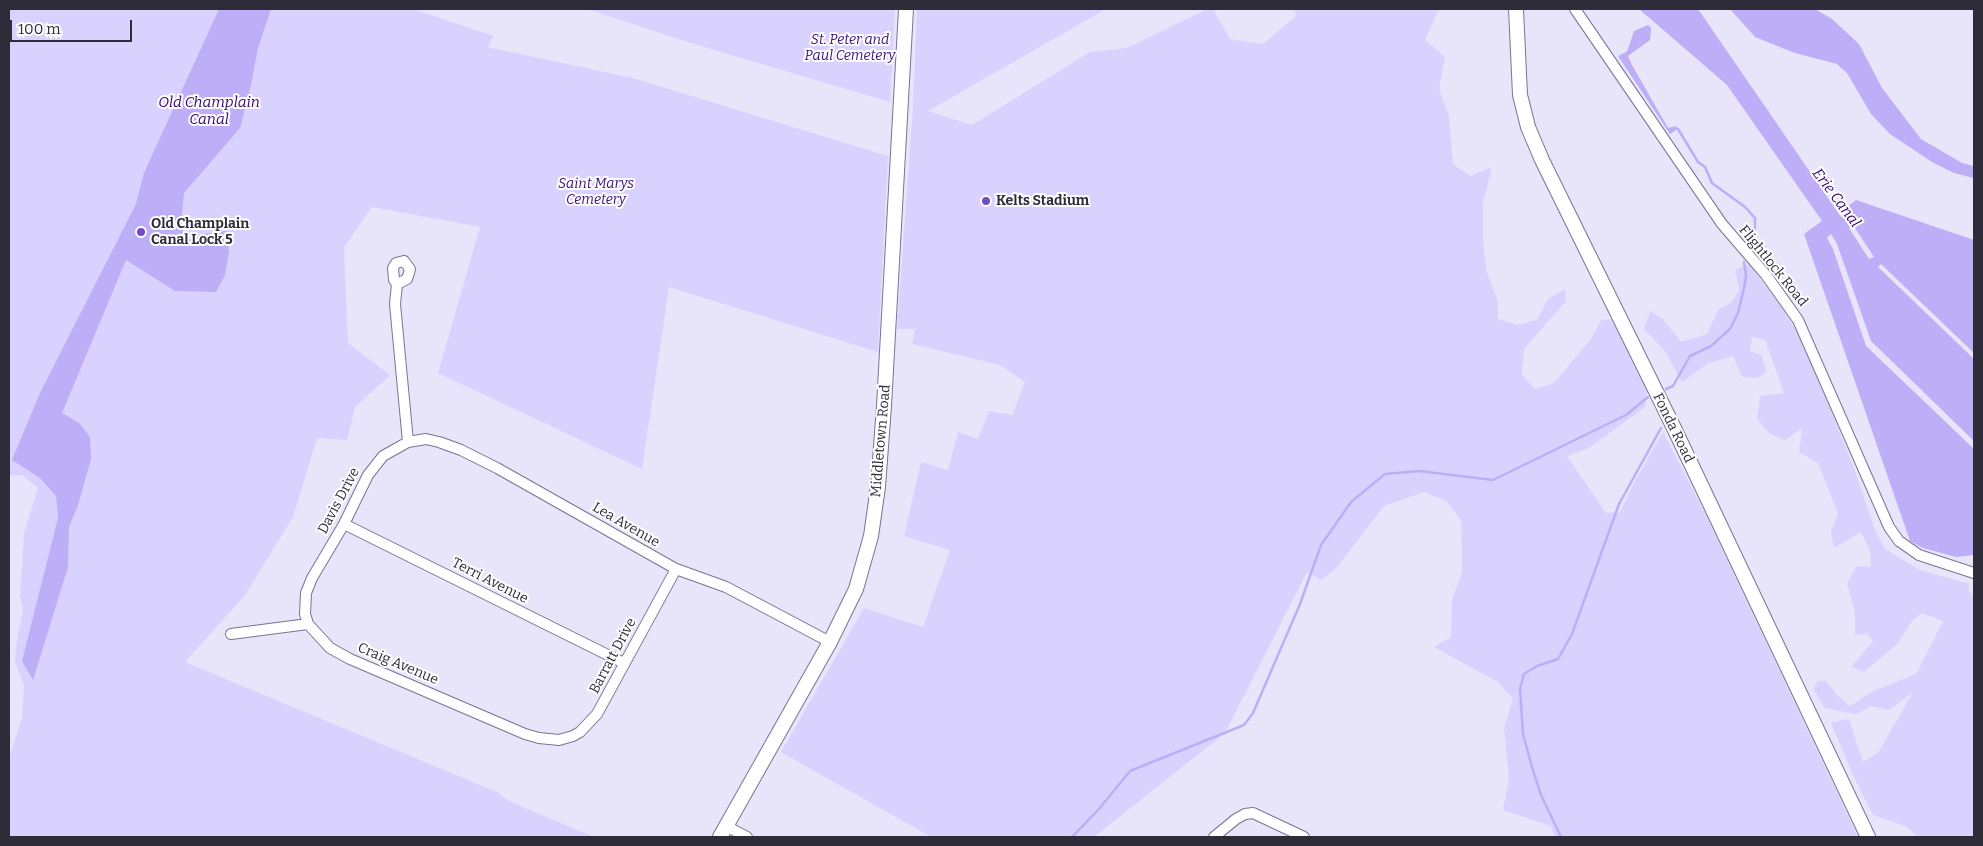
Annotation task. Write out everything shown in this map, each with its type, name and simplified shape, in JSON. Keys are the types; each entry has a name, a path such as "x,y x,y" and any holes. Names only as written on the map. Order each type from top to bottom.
{"street":[{"name":"Middletown Road","path":"723,832 830,642 856,589 871,536 878,487 906,9"},
{"name":"Fonda Road","path":"1516,9 1520,95 1528,127 1542,160 1674,428 1868,837"},
{"name":"Flightlock Road","path":"1575,9 1722,224 1766,275 1798,320 1866,476 1894,534 1899,541 1919,555 1974,573"},
{"path":"397,284 394,304 408,442"},
{"name":"Lea Avenue","path":"408,442 426,439 460,450 497,468 676,569 726,587 830,642"},
{"name":"Davis Drive","path":"308,624 305,614 306,594 312,578 344,524 368,475 383,456 408,442"},
{"name":"Terri Avenue","path":"344,524 624,663"},
{"name":"Barratt Drive","path":"559,740 580,732 597,714 676,569"},
{"path":"231,634 274,630 308,624"},
{"name":"Craig Avenue","path":"308,624 330,648 350,659 525,734 539,738 559,740"},
{"path":"1214,837 1245,814 1253,813 1304,837"},
{"path":"723,832 747,837"}],"green space":[{"name":"Saint Marys Cemetery","path":"9,9 413,9 494,36 488,47 633,78 888,156 878,352 669,287 642,469 438,373 480,227 372,207 344,247 348,343 390,375 355,407 347,440 317,438 293,517 245,595 185,662 497,792 509,801 594,837 9,837 9,758 22,718 24,685 15,662 16,645 23,609 20,596 24,533 38,488 22,475 9,475"},
{"name":"St. Peter and Paul Cemetery","path":"587,9 895,9 890,102 694,44"},
{"path":"917,9 1106,9 928,111 972,125 1090,52 1127,48 1207,9 1213,9 1230,39 1263,44 1296,16 1294,9 1439,9 1425,40 1445,57 1439,89 1449,116 1453,164 1470,176 1492,167 1483,203 1483,244 1487,273 1498,301 1498,319 1517,325 1537,320 1548,299 1565,289 1566,301 1524,349 1522,375 1535,389 1554,383 1591,339 1601,320 1611,319 1647,384 1645,407 1589,448 1567,456 1606,513 1620,512 1663,432 1707,517 1858,837 1555,837 1551,826 1503,810 1509,779 1504,728 1513,699 1498,682 1434,647 1451,637 1452,599 1462,573 1461,520 1446,501 1424,492 1384,506 1336,568 1322,580 1307,572 1225,733 1094,837 931,837 781,752 864,608 923,627 950,550 904,536 921,462 948,470 958,432 978,439 989,411 1012,415 1025,382 1000,365 912,344 915,329 897,329 913,107"},
{"path":"1749,264 1779,303 1804,343 1854,468 1875,530 1885,549 1920,570 1970,584 1968,590 1974,597 1974,837 1918,837 1907,827 1873,815 1853,775 1831,723 1849,719 1863,762 1878,753 1913,692 1889,710 1871,706 1857,714 1824,708 1813,688 1818,681 1826,681 1837,695 1850,706 1873,691 1916,674 1943,621 1922,613 1912,621 1897,644 1864,672 1851,667 1873,641 1867,633 1855,635 1855,613 1847,583 1857,566 1871,567 1870,550 1861,532 1834,548 1831,531 1838,514 1818,463 1799,452 1802,428 1785,440 1770,434 1757,419 1760,396 1784,393 1765,340 1752,337 1750,351 1761,355 1767,371 1758,378 1742,377 1733,356 1707,364 1682,382 1665,351 1644,329 1650,311 1663,319 1681,342 1707,334 1718,310 1733,301 1739,289 1735,270"}],"water":[{"name":"Old Champlain Canal","path":"219,9 271,9 258,48 240,128 184,193 181,222 185,241 203,234 227,231 229,251 225,275 216,292 175,291 126,260 62,413 79,423 90,437 91,459 78,505 69,527 68,567 33,680 22,661 58,518 56,496 40,478 12,460 40,393 136,204 144,173"},
{"path":"1639,9 1698,9 1841,217 1845,214 1843,210 1856,200 1974,240 1974,555 1956,557 1923,548 1910,541 1804,234 1822,221 1727,85"},
{"path":"1730,9 1815,9 1832,19 1859,44 1882,88 1921,139 1962,163 1974,166 1974,178 1954,173 1932,162 1890,134 1871,114 1847,73 1837,64 1795,53 1755,37"},
{"path":"1648,25 1651,28 1650,40 1628,56 1668,128 1676,126 1678,129 1670,134 1618,56 1628,49 1634,31"}],"pier":[{"path":"1853,225 1874,257 1869,259 1849,228"},
{"path":"1831,234 1837,244 1871,341 1974,441 1974,449 1866,346 1833,249 1827,238"},
{"path":"1881,264 1974,353 1974,359 1878,267"}],"waterway":[{"path":"1678,129 1698,162 1705,167 1712,183 1745,207 1755,218 1755,227 1749,246"},
{"path":"1666,389 1673,386 1690,356 1711,346 1730,329 1738,313 1744,288 1746,276 1744,262"},
{"path":"1072,837 1099,809 1130,771 1244,725 1253,713 1300,604 1321,545 1351,502 1385,474 1419,471 1493,480 1626,415 1648,397"},
{"path":"1561,837 1541,795 1532,767 1523,734 1520,689 1524,674 1537,666 1558,659 1572,634 1619,504 1661,428"}],"place":[{"name":"Kelts Stadium","path":"986,201"},
{"name":"Old Champlain Canal Lock 5","path":"141,232"}],"water label":[{"name":"Erie Canal","path":"1836,198"}]}
